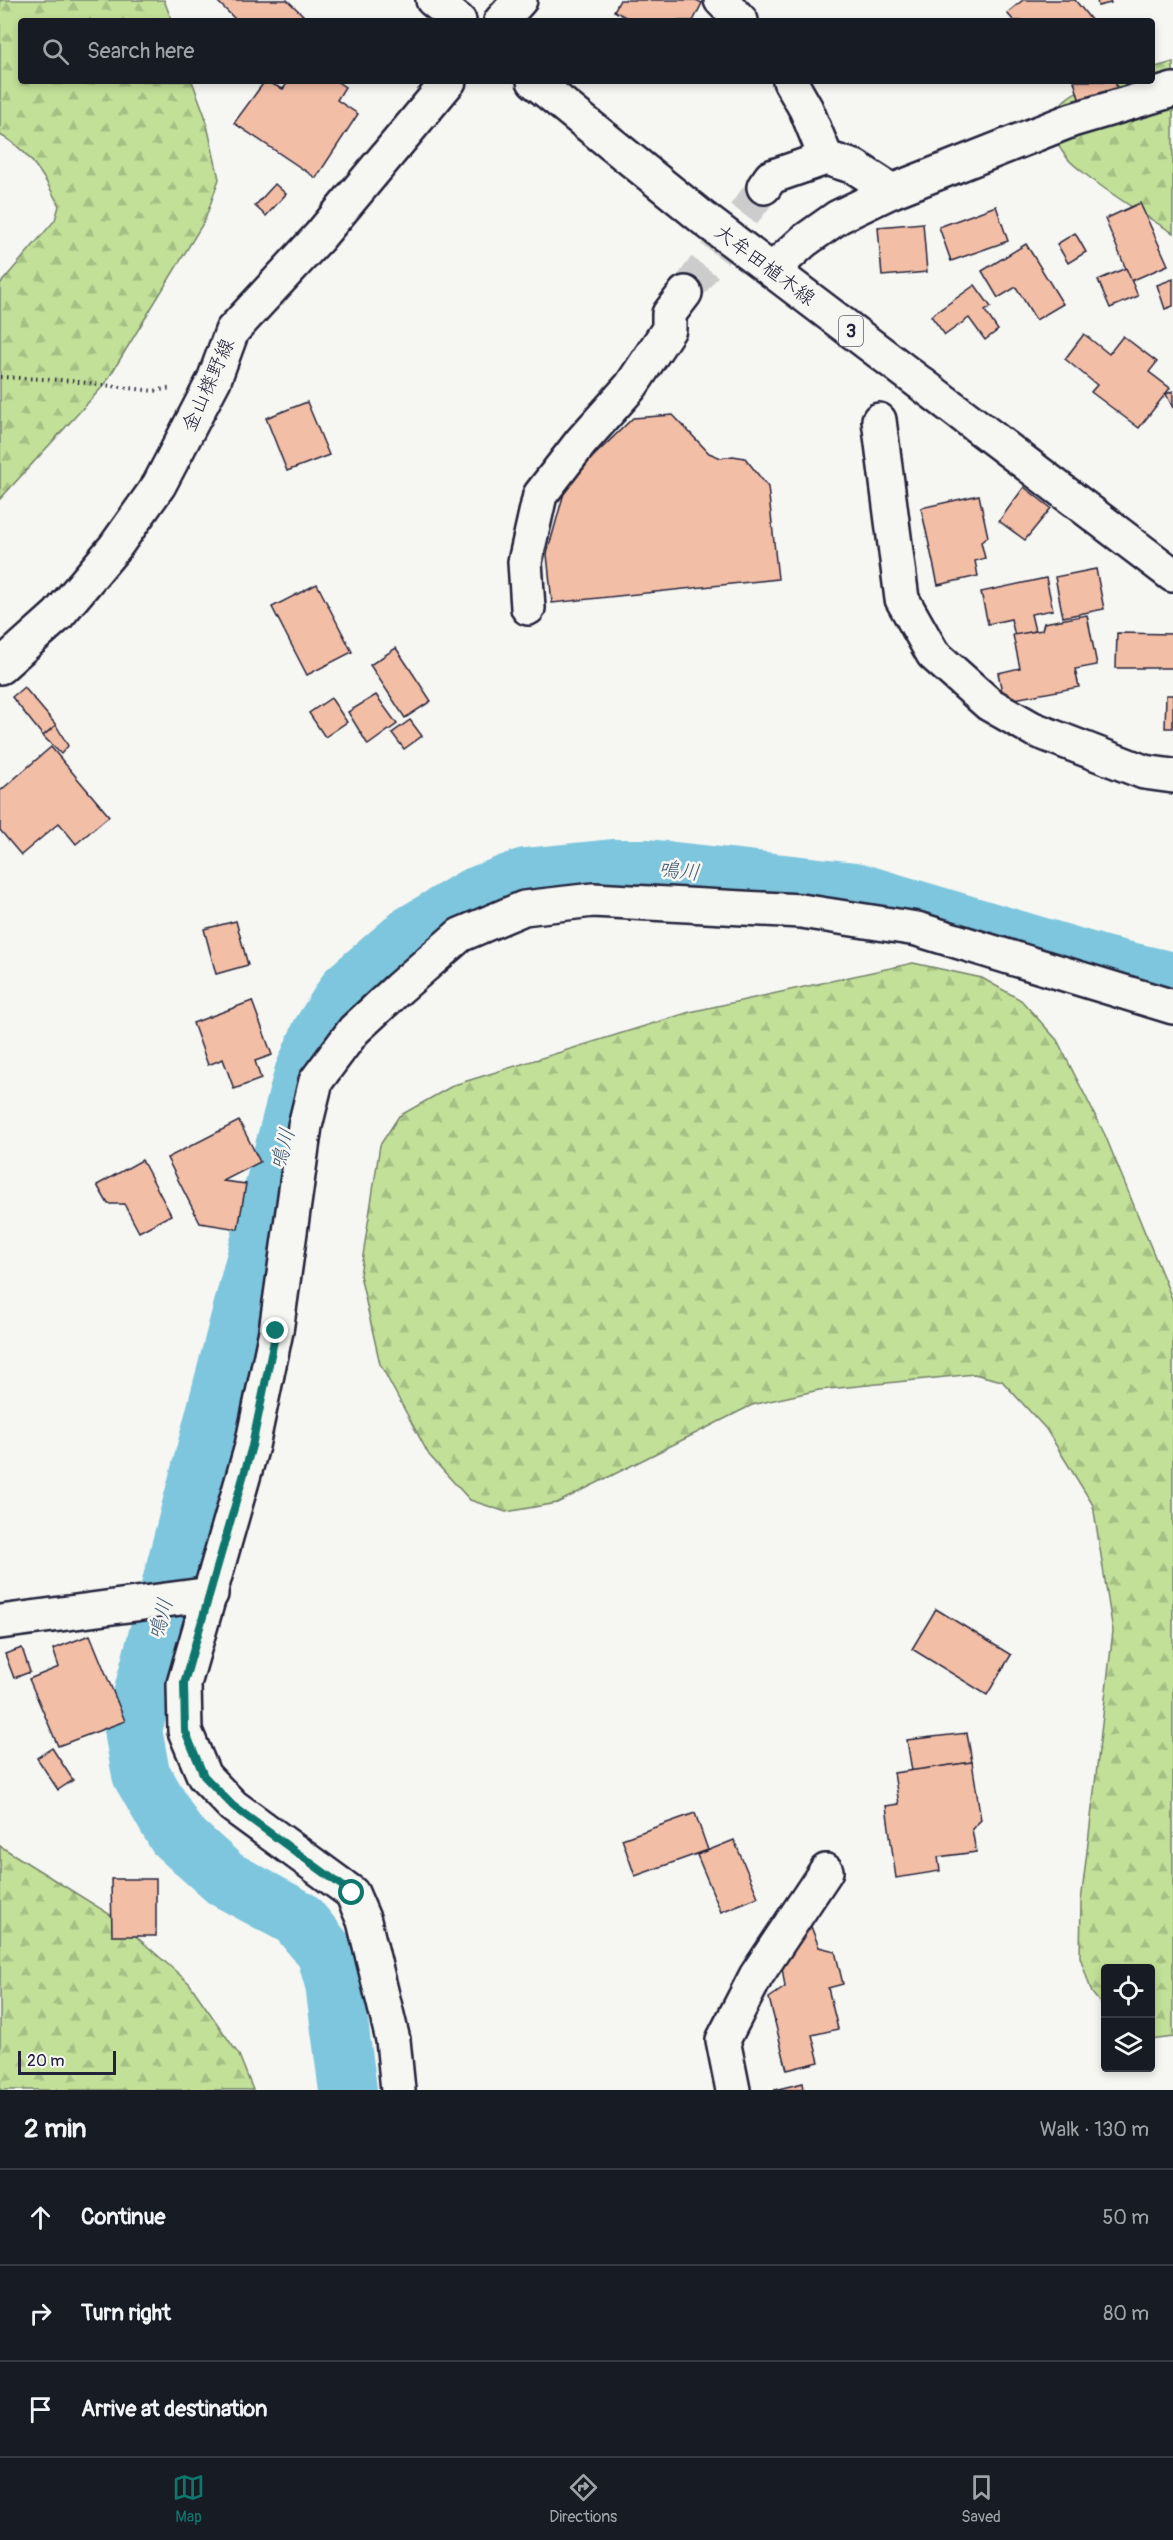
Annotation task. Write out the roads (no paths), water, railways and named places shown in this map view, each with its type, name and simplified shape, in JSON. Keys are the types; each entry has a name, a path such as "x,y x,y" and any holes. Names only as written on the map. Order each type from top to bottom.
{"street":[{"path":"433,0 455,18"},
{"path":"504,18 520,0"},
{"path":"722,0 738,18"},
{"name":"金山檪野線","path":"0,667 58,615 115,547 159,485 214,380 232,331 319,237 447,84"},
{"name":"大牟田植木線","path":"538,84 772,270 1173,575"},
{"path":"792,84 806,109 826,158"},
{"path":"772,270 804,241 838,217 892,191 1072,120 1173,90"},
{"path":"764,187 771,177 826,158 855,167 892,191"},
{"path":"528,608 525,562 540,495 581,442 631,386 669,329 669,314 685,293"},
{"path":"879,420 902,599 933,654 989,704 1033,729 1144,772 1173,776"},
{"path":"398,2090 393,2040 364,1921 352,1893 233,1806 204,1776 185,1731 184,1683 252,1446 276,1331 305,1126 316,1081 354,1030 398,988 460,935 524,908 593,900 801,911 917,929 1173,1007"},
{"path":"0,1622 211,1594"},
{"path":"733,2090 723,2040 756,1976 826,1871"}],"waterway":[{"name":"鳴川","path":"348,2090 334,1984 325,1952 297,1918 225,1879 176,1835 141,1774 133,1730 303,1074 320,1034 348,989 413,933 473,897 525,877 613,868 647,868 855,891 1103,965 1173,981"}],"tunnel":[{"path":"685,293 764,187"}]}
